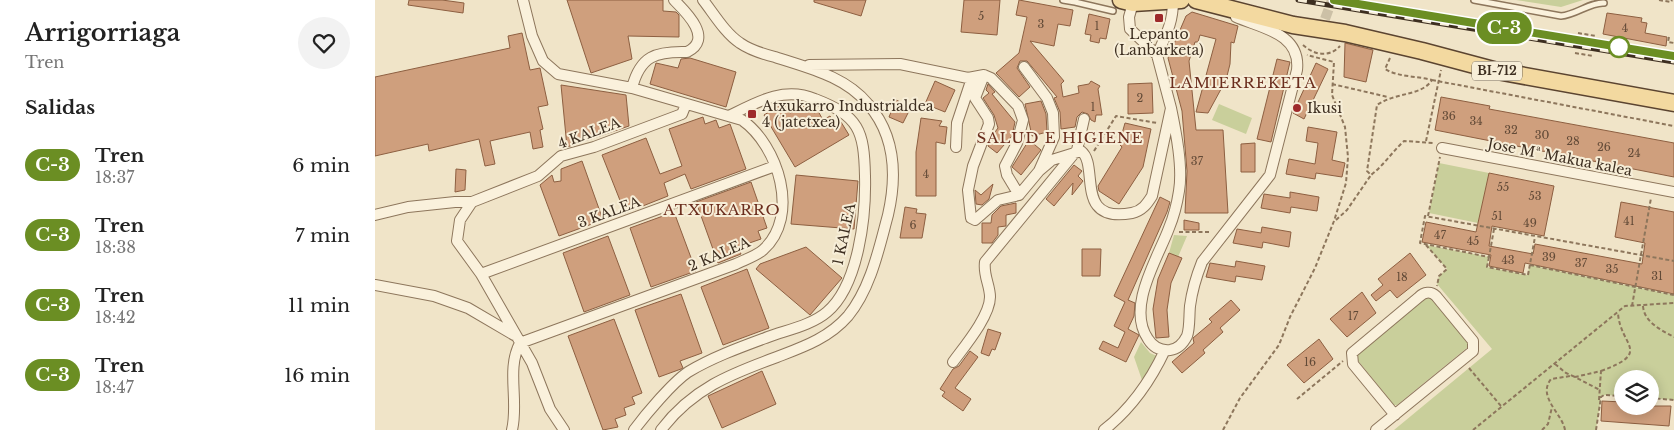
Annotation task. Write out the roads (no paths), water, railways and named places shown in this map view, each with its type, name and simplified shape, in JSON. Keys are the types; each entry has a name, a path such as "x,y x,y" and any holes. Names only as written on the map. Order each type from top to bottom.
{"main road":[{"path":"1122,5 1177,0"},
{"name":"BI-712","path":"1196,0 1214,3 1293,25 1324,24 1343,33 1507,73 1674,103"}],"street":[{"name":"2 KALEA","path":"518,339 736,264 763,250 779,226 782,202 775,166 753,127 742,120 632,88 559,74 543,61 539,53 532,36 523,0"},
{"path":"632,88 638,69 654,55 664,52 687,52 695,44 698,31 695,24 674,0"},
{"path":"661,430 684,403 702,389 825,336 847,316 863,295 868,281 892,193 894,177 890,145 878,116 855,92 831,77 739,43 703,0"},
{"path":"1157,55 1169,32 1177,0"},
{"path":"1122,5 1129,17 1130,29 1148,44 1157,55 1177,135 1180,188 1169,229 1147,277 1142,310 1144,334 1157,349 1165,350 1175,349 1181,345 1187,335 1195,279 1202,262 1270,175 1297,70 1293,49 1278,32 1230,14 1214,3"},
{"path":"1148,44 1163,42"},
{"path":"797,65 899,64 971,78 984,75 991,78 1018,106 1023,120 1017,143 1005,166 1007,175 1019,195"},
{"path":"1024,67 1047,98 1055,127 1054,137 1039,171"},
{"path":"984,75 975,98 988,118 989,124 968,190 971,218 975,220 980,218 998,200 1019,195 1039,171 1052,160 1082,153"},
{"path":"956,148 957,123 971,78"},
{"name":"1 KALEA","path":"634,430 643,418 687,373 716,358 806,323 827,312 840,296 857,253 865,206 865,168 860,134 849,115 808,96 786,94 765,99 729,116"},
{"name":"4 KALEA","path":"375,215 408,207 472,202 538,176 561,156 593,147 682,114 686,104"},
{"path":"1084,120 1082,153 1094,201 1104,210 1126,214 1136,212 1147,205 1152,196 1171,108"},
{"name":"Jose Mª Makua kalea","path":"1441,148 1674,192"},
{"path":"953,362 987,309 990,297 983,272 985,262 1082,153"},
{"name":"3 KALEA","path":"481,274 775,166"},
{"path":"472,202 460,220 457,241 481,274 532,363 550,409 563,430"},
{"path":"375,286 434,296 468,308 518,339"},
{"path":"1376,430 1395,415 1462,359 1473,351 1473,341 1435,294 1426,292 1419,297 1356,348 1351,359 1395,415"},
{"path":"512,430 515,418 513,356 518,339"},
{"path":"1103,430 1127,409 1141,393 1165,350"}],"lane":[{"path":"1063,0 1122,5"},
{"path":"1474,0 1561,16 1571,16 1597,3 1604,3"}],"tunnel":[{"path":"1325,19 1332,0"}],"railway":[{"path":"1298,0 1674,62"}],"train":[{"name":"C-3","path":"1334,0 1674,56"}],"place":[{"name":"Lepanto (Lanbarketa)","path":"1159,18"},
{"name":"Ikusi","path":"1297,108"},
{"name":"Atxukarro Industrialdea 4 (jatetxea)","path":"752,114"}],"district":[{"name":"LAMIERREKETA","path":"1243,83"},
{"name":"SALUD E HIGIENE","path":"1060,138"},
{"name":"ATXUKARRO","path":"722,210"}]}
